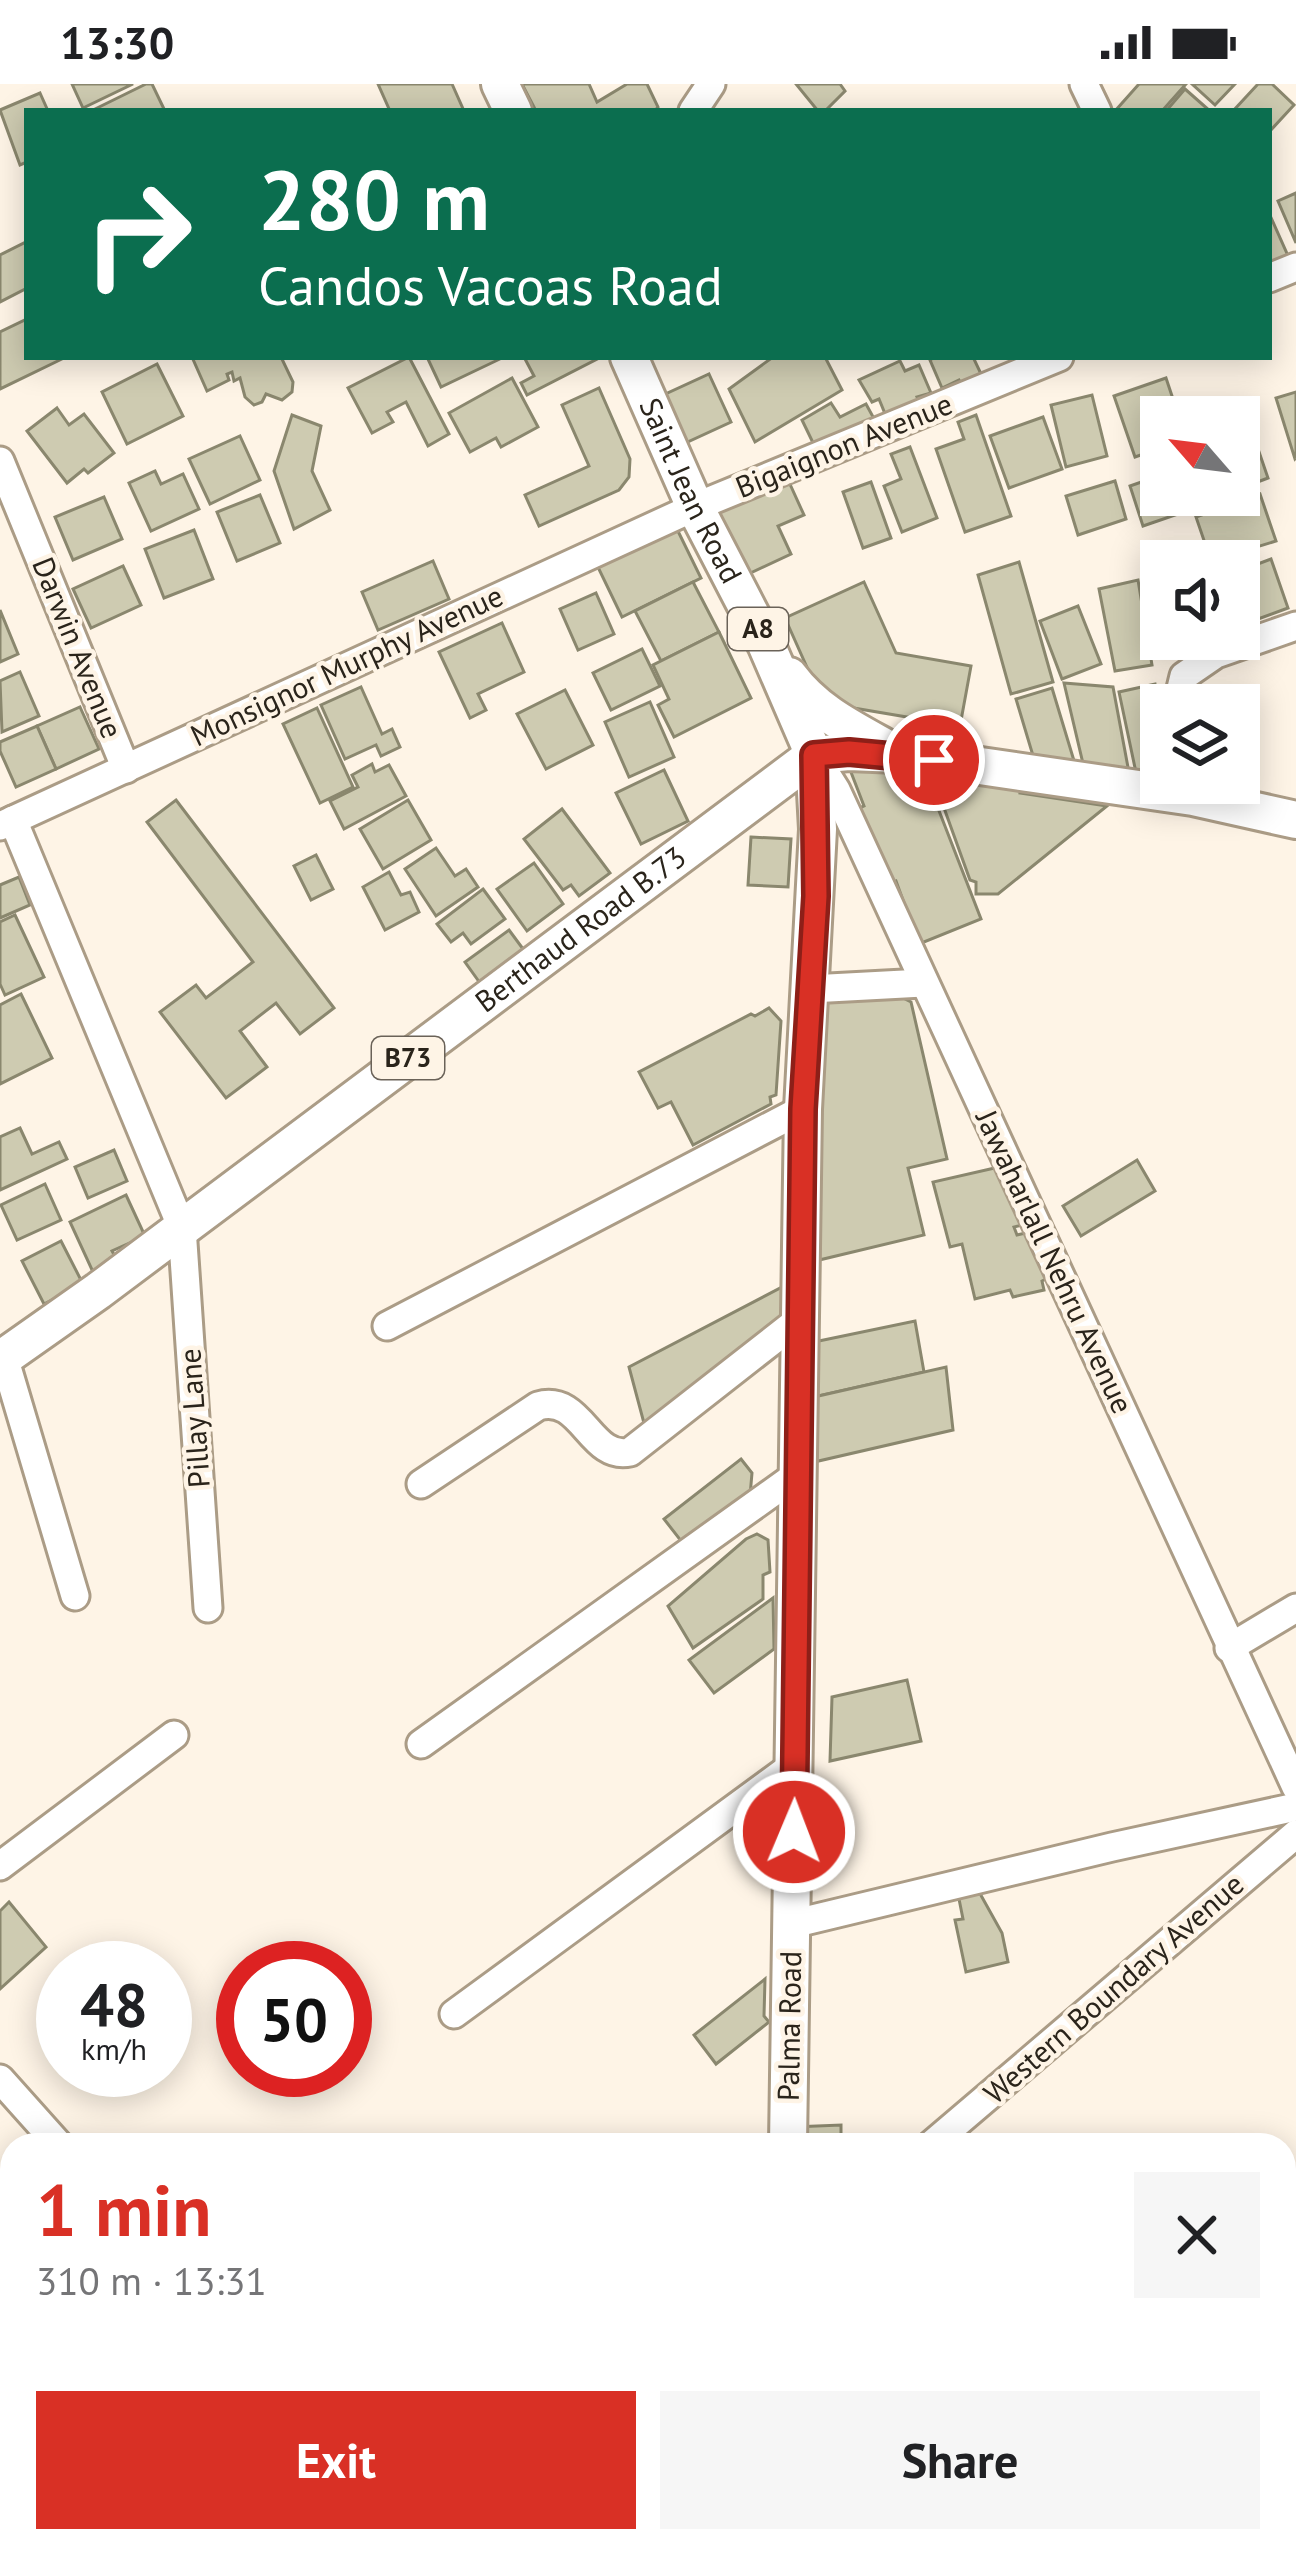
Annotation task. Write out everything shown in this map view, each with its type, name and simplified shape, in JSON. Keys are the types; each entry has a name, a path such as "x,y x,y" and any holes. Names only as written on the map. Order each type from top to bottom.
{"main road":[{"name":"Saint Jean Road","path":"630,360 814,755"},
{"path":"766,644 807,699 846,727 898,754"},
{"path":"814,755 898,754 1140,784"},
{"name":"Palma Road","path":"788,2133 803,1109 818,830 814,755"},
{"name":"Berthaud Road B.73","path":"2,1358 814,755"},
{"path":"1233,804 1293,824"}],"street":[{"name":"Bigaignon Avenue","path":"695,507 1052,360"},
{"name":"Darwin Avenue","path":"0,461 126,769"},
{"name":"Monsignor Murphy Avenue","path":"7,823 695,507"},
{"path":"1182,684 1184,676 1216,654 1296,626"},
{"name":"Jawaharlall Nehru Avenue","path":"814,755 836,790 1292,1779"},
{"name":"Pillay Lane","path":"7,823 182,1228 208,1608"},
{"path":"810,989 922,983"},
{"path":"387,1326 803,1109"},
{"path":"421,1484 548,1403 569,1410 613,1453 630,1452 800,1319"},
{"path":"2,1358 75,1596"},
{"path":"421,1744 798,1474"},
{"path":"1229,1648 1296,1608"},
{"path":"0,1866 174,1735"},
{"path":"454,2014 795,1764"},
{"path":"792,1924 1112,1846 1296,1807"},
{"name":"Western Boundary Avenue","path":"946,2133 1296,1834"},
{"path":"0,2079 48,2133"}],"building":[{"path":"72,84 133,84 83,108"},
{"path":"152,84 164,108 97,108"},
{"path":"378,84 452,84 463,108 389,108"},
{"path":"522,84 589,84 597,102 627,84 647,84 658,107 657,108 534,108"},
{"path":"796,84 840,84 845,91 828,108 816,108"},
{"path":"1139,84 1186,84 1165,108 1118,108"},
{"path":"1192,84 1235,84 1215,105"},
{"path":"1258,84 1272,84 1294,105 1272,129 1272,108 1236,108"},
{"path":"1185,89 1207,108 1169,108"},
{"path":"40,93 47,108 24,108 24,163 20,165 0,110"},
{"path":"1296,193 1296,243 1278,201"},
{"path":"1272,220 1289,258 1272,266"},
{"path":"24,243 24,290 0,302 0,255"},
{"path":"24,320 24,360 60,360 0,389 0,332"},
{"path":"193,360 282,360 293,382 292,392 282,400 266,394 254,405 232,372 227,374 229,380 207,391"},
{"path":"411,360 449,434 428,446 406,402 387,412 393,422 372,433 348,388"},
{"path":"428,360 498,360 441,387"},
{"path":"526,360 595,360 527,395 521,383 534,376"},
{"path":"769,360 827,360 842,390 755,442 729,389"},
{"path":"930,360 974,360 983,378 963,388 959,380 942,388"},
{"path":"900,361 905,371 919,365 931,393 917,397 922,408 888,421 879,399 872,402 859,380"},
{"path":"157,364 183,416 127,444 102,392"},
{"path":"709,374 731,422 681,445 659,397"},
{"path":"512,378 538,427 501,447 496,438 470,452 449,413"},
{"path":"1166,378 1172,396 1140,396 1140,455 1135,457 1114,396"},
{"path":"599,388 630,459 629,477 619,490 539,526 525,495 589,466 562,405"},
{"path":"1296,392 1296,458 1295,459 1276,398"},
{"path":"1092,395 1107,456 1066,467 1051,405"},
{"path":"831,403 840,417 866,404 878,426 817,451 802,420"},
{"path":"57,408 69,425 84,414 114,453 67,483 27,431"},
{"path":"292,415 321,426 312,471 330,510 294,529 274,471"},
{"path":"976,415 1011,516 965,532 936,449 964,439 958,422"},
{"path":"1043,417 1062,469 1009,488 990,436"},
{"path":"240,436 260,480 210,504 189,459"},
{"path":"910,447 937,518 902,532 884,486 901,479 891,454"},
{"path":"1260,455 1268,478 1260,481"},
{"path":"155,471 161,484 183,474 199,509 151,531 129,483"},
{"path":"784,471 804,515 778,526 791,554 744,576 711,505"},
{"path":"1115,481 1126,519 1078,535 1066,496"},
{"path":"871,482 891,538 863,548 843,492"},
{"path":"1140,482 1140,516 1172,516 1143,526 1130,486"},
{"path":"1260,494 1276,541 1260,546 1260,540 1204,540 1196,517 1260,516"},
{"path":"260,495 280,543 237,561 217,512"},
{"path":"104,497 122,539 73,560 55,517"},
{"path":"674,523 701,578 622,617 595,561"},
{"path":"194,530 213,579 164,598 145,549"},
{"path":"1271,559 1288,608 1260,618 1260,563"},
{"path":"433,561 449,599 378,630 362,592"},
{"path":"1019,562 1053,682 1011,694 978,575"},
{"path":"123,566 141,605 91,628 73,589"},
{"path":"1138,580 1140,660 1151,660 1152,665 1115,671 1099,589"},
{"path":"693,582 719,632 661,661 635,611"},
{"path":"864,582 896,653 971,666 960,726 842,706 814,683 785,618"},
{"path":"596,593 614,634 578,650 560,609"},
{"path":"1078,606 1101,664 1062,679 1040,621"},
{"path":"0,610 18,654 0,662"},
{"path":"502,623 524,672 478,694 486,710 470,718 439,652"},
{"path":"719,632 751,698 674,737 658,705 669,699 653,665"},
{"path":"642,649 660,686 611,710 593,673"},
{"path":"20,672 39,716 2,732 0,681"},
{"path":"1064,683 1113,687 1130,778 1085,772"},
{"path":"361,687 382,734 392,729 400,747 381,756 376,745 345,759 321,705"},
{"path":"1140,687 1140,782 1138,782 1119,692"},
{"path":"1052,688 1078,774 1037,769 1016,699"},
{"path":"565,690 593,745 546,769 517,714"},
{"path":"650,702 674,757 629,777 605,722"},
{"path":"80,707 99,749 56,769 37,726"},
{"path":"317,708 353,787 320,803 283,724"},
{"path":"37,726 56,769 16,787 0,742"},
{"path":"372,764 375,772 389,765 406,796 344,829 330,801 358,787 352,775"},
{"path":"849,767 922,767 981,919 919,944 896,881 886,885 857,809 864,806"},
{"path":"930,769 1022,782 1020,793 1107,806 998,894 976,894 976,882 970,880"},
{"path":"664,770 688,821 641,844 616,793"},
{"path":"176,800 334,1008 300,1034 276,1003 240,1031 267,1067 226,1098 160,1012 196,985 206,998 253,962 147,822"},
{"path":"408,800 431,840 383,869 360,829"},
{"path":"562,809 610,873 579,896 571,885 563,890 524,839"},
{"path":"751,837 791,839 788,887 748,885"},
{"path":"436,848 455,876 466,869 478,887 436,916 405,869"},
{"path":"316,855 333,889 311,900 294,866"},
{"path":"534,863 563,904 527,931 497,889"},
{"path":"389,872 401,895 410,892 419,912 385,930 363,887"},
{"path":"19,877 30,905 0,918 0,885"},
{"path":"483,889 505,919 471,944 463,933 451,942 437,924"},
{"path":"15,915 44,977 5,995 0,984 0,922"},
{"path":"509,930 529,957 485,990 465,962"},
{"path":"21,994 52,1058 0,1084 0,1005"},
{"path":"819,995 899,996 911,1002 947,1159 908,1168 924,1235 815,1261"},
{"path":"769,1008 781,1021 776,1095 770,1097 771,1104 693,1145 671,1102 658,1108 639,1072"},
{"path":"20,1128 32,1154 59,1142 67,1159 0,1190 0,1137"},
{"path":"114,1150 127,1181 88,1198 75,1167"},
{"path":"1137,1160 1155,1191 1081,1236 1063,1206"},
{"path":"999,1167 1027,1224 1014,1227 1017,1235 1030,1232 1052,1276 1042,1281 1044,1290 1013,1297 1010,1290 975,1299 962,1244 950,1247 933,1182"},
{"path":"45,1184 61,1220 17,1240 1,1205"},
{"path":"126,1195 145,1236 112,1251 117,1260 93,1272 70,1222"},
{"path":"61,1241 83,1284 44,1304 22,1261"},
{"path":"786,1285 787,1317 645,1427 629,1367"},
{"path":"915,1321 924,1372 814,1397 814,1342"},
{"path":"946,1367 953,1430 814,1462 814,1397"},
{"path":"741,1459 752,1473 750,1496 685,1546 664,1519"},
{"path":"757,1534 768,1540 770,1572 763,1575 763,1599 693,1648 668,1606"},
{"path":"773,1598 774,1649 714,1693 689,1660"},
{"path":"907,1680 921,1741 830,1761 832,1697"},
{"path":"978,1890 1002,1933 1008,1962 966,1972 955,1920 963,1919 958,1894"},
{"path":"9,1902 41,1941 36,1941 36,1956 0,1989 0,1911"},
{"path":"765,1979 764,2016 769,2022 716,2064 694,2035"},
{"path":"841,2125 841,2133 793,2133 793,2127"}],"route":[{"path":"794,1832 803,1109 818,830 814,755 898,754 934,760"}]}
